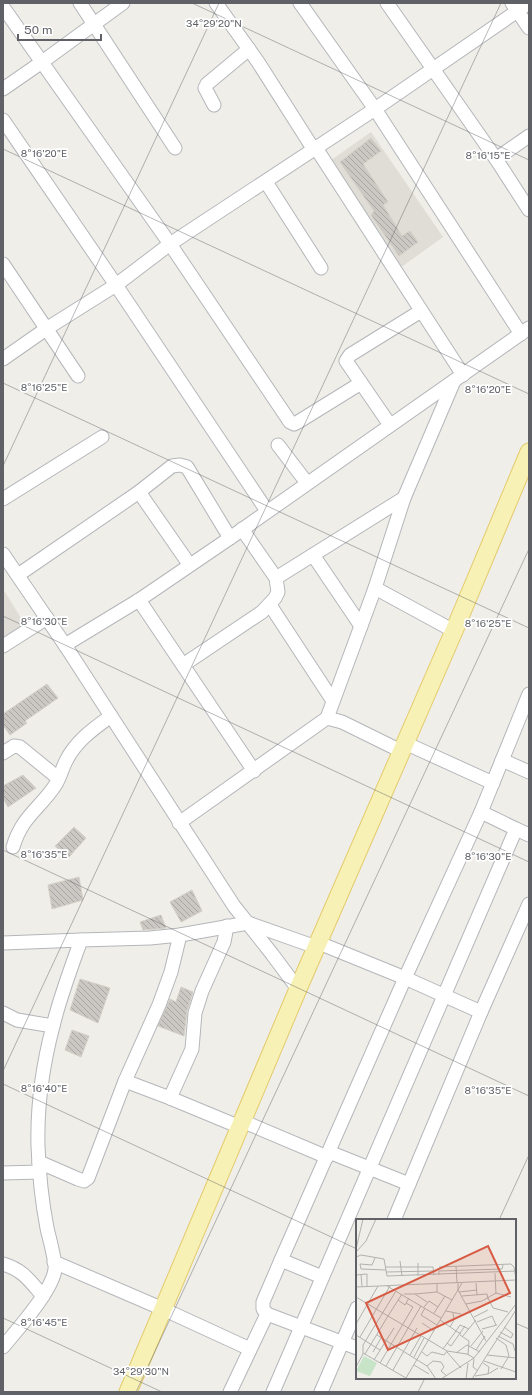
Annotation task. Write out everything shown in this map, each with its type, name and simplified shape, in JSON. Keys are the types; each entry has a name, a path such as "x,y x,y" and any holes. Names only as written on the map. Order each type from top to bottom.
{"main road":[{"path":"128,1392 298,989 454,631 529,452"}],"street":[{"path":"80,3 175,148"},
{"path":"3,89 123,3"},
{"path":"216,3 315,149 421,311 458,378"},
{"path":"66,645 139,600 189,564 230,538 525,331 375,109 300,3"},
{"path":"387,3 496,159 529,210"},
{"path":"3,359 46,329 116,285 170,244 266,182 433,70 515,7 529,3"},
{"path":"3,7 170,244 290,422 294,424 298,422 360,383"},
{"path":"515,7 529,28"},
{"path":"214,105 206,92 205,88 207,84 248,49"},
{"path":"3,120 116,285 267,511"},
{"path":"496,159 529,136"},
{"path":"266,182 321,268"},
{"path":"3,264 78,376"},
{"path":"390,425 346,361 347,358 421,311"},
{"path":"179,823 327,718 375,588 404,498 458,378"},
{"path":"3,499 102,437"},
{"path":"278,445 307,483"},
{"path":"18,575 139,492 172,466 180,464 187,467 230,538"},
{"path":"139,492 189,564"},
{"path":"276,578 404,498"},
{"path":"183,665 262,612 270,605 278,592 276,578 242,529"},
{"path":"3,554 66,645 179,823 234,906 298,989"},
{"path":"313,555 361,626"},
{"path":"375,588 454,631"},
{"path":"139,600 254,771"},
{"path":"270,605 333,701"},
{"path":"3,646 47,618"},
{"path":"356,1348 267,1314 263,1309 263,1302 405,978 481,812 529,694"},
{"path":"13,847 17,834 23,823 49,793 77,743 111,716"},
{"path":"327,718 342,722 493,783"},
{"path":"3,753 14,746 20,747 58,778"},
{"path":"502,760 529,772"},
{"path":"481,812 529,835"},
{"path":"273,1392 516,830"},
{"path":"394,1219 481,1012 529,904"},
{"path":"3,943 150,938 180,935 248,923 317,945 405,978 481,1012"},
{"path":"170,1098 192,1049 195,1013 202,991 224,942 227,926"},
{"path":"3,1173 40,1167 78,1179 84,1180 88,1178 99,1145 125,1081 159,1005 173,966 180,935"},
{"path":"3,1347 43,1296 56,1269 47,1227 38,1146 40,1100 44,1069 53,1026 81,940"},
{"path":"3,1013 17,1020 53,1026"},
{"path":"125,1081 241,1124 369,1168 409,1184"},
{"path":"281,1260 322,1278"},
{"path":"54,1262 163,1309 250,1349"},
{"path":"3,1264 15,1268 24,1274 43,1296"},
{"path":"321,1392 356,1310"},
{"path":"230,1392 267,1314"}],"shaded area":[{"path":"371,132 443,237 400,268 327,163"},
{"path":"3,589 26,626 3,641"}],"building":[{"path":"371,138 381,151 363,164 388,202 383,205 402,236 410,231 418,242 399,256 371,215 374,211 340,162"},
{"path":"47,684 58,698 25,721 27,723 10,735 3,725 3,714"},
{"path":"23,775 36,788 8,807 3,798 3,786"},
{"path":"74,827 86,838 68,858 55,846"},
{"path":"79,877 83,900 52,909 48,885"},
{"path":"192,890 202,911 181,922 170,902"},
{"path":"161,915 166,928 143,930 140,922"},
{"path":"80,979 110,988 98,1023 70,1010"},
{"path":"181,987 193,992 187,1011 184,1036 158,1026 170,999 176,1002"},
{"path":"72,1030 89,1036 81,1057 65,1050"}]}
